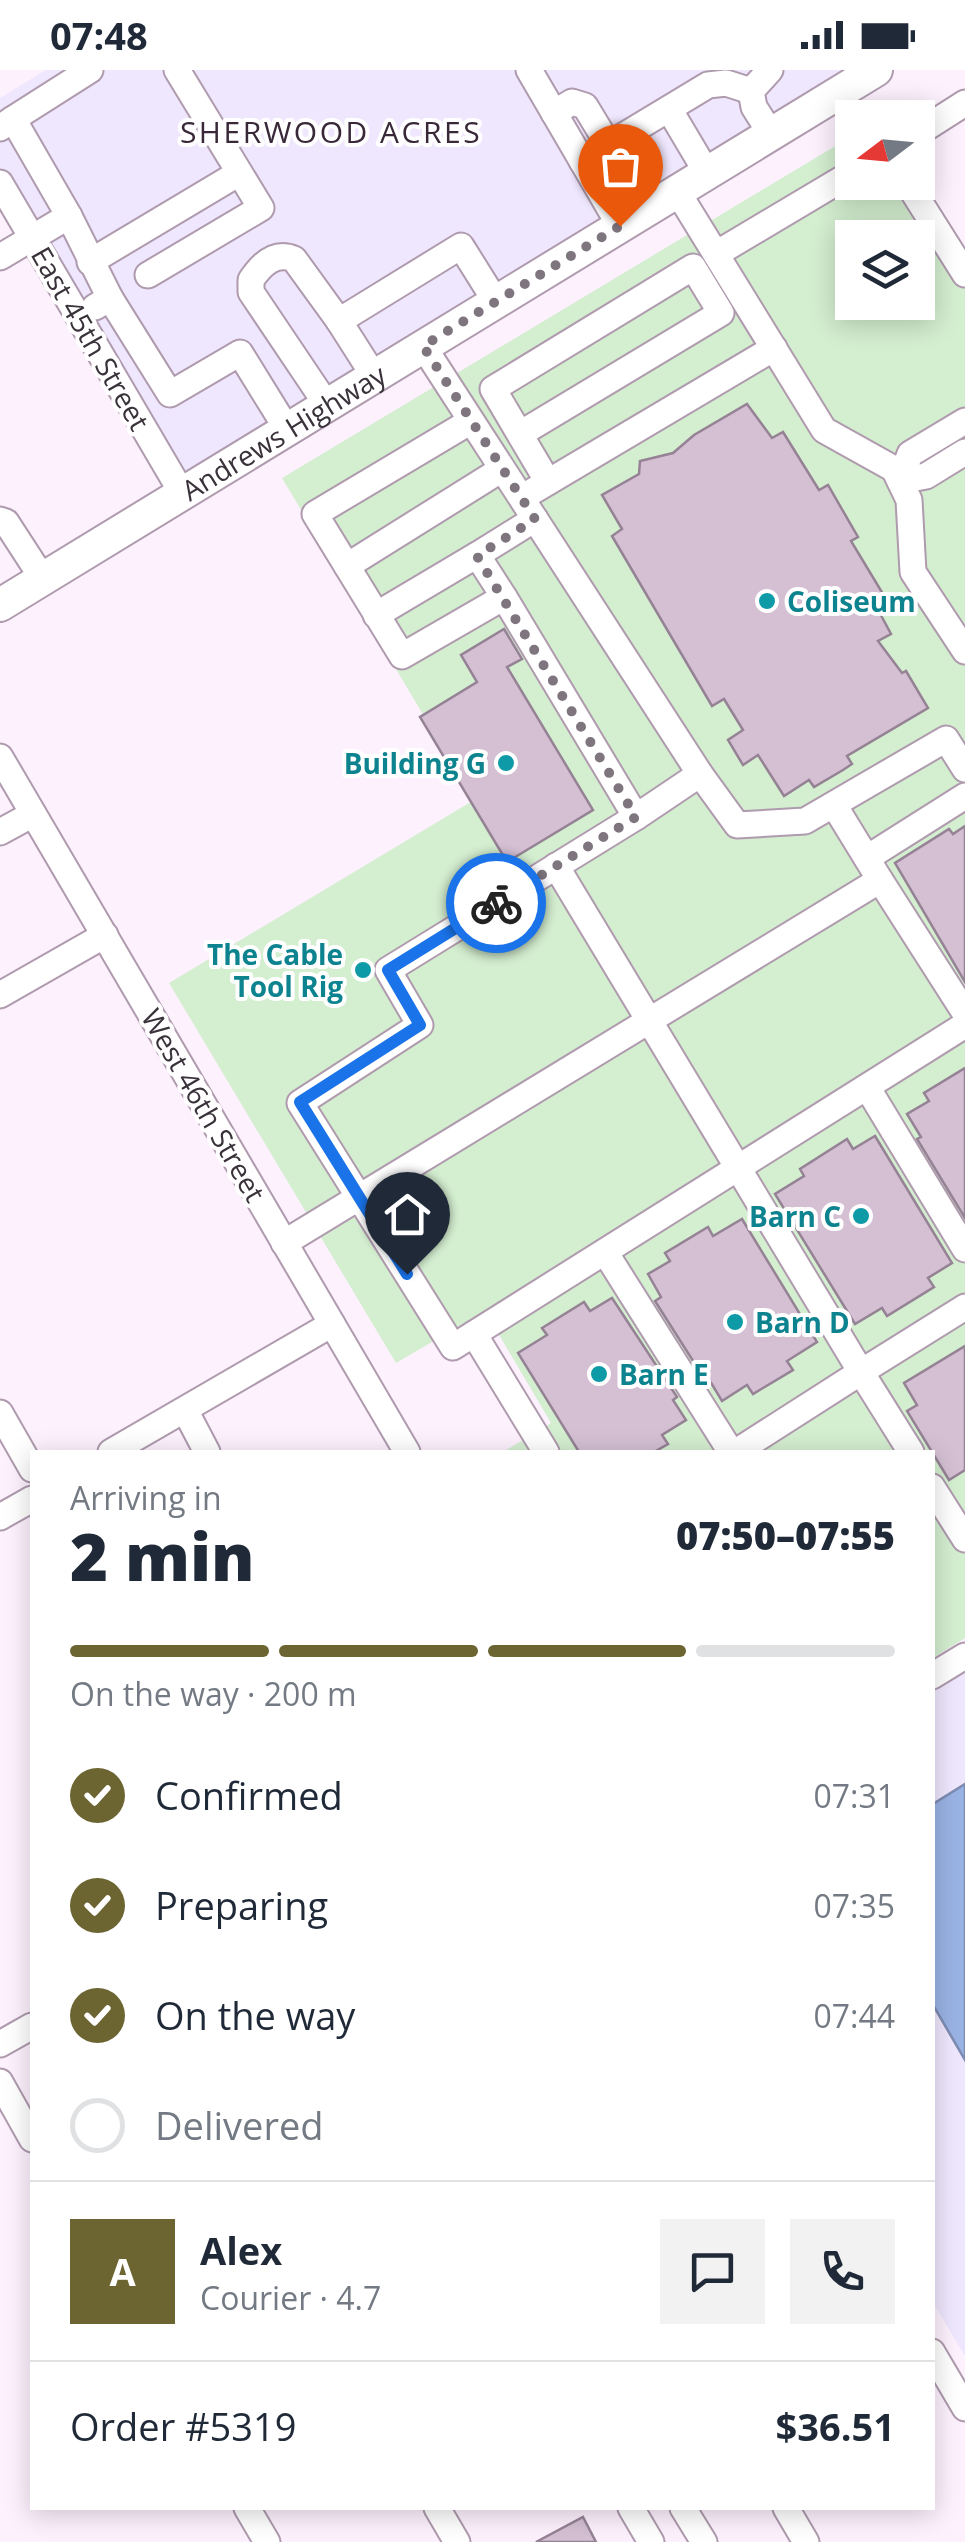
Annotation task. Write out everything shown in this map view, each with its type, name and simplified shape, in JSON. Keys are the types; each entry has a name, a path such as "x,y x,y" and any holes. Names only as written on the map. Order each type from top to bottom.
{"main road":[{"name":"Andrews Highway","path":"0,604 772,134 856,75"}],"street":[{"path":"90,70 6,123 69,216 110,298 174,402 141,423"},
{"path":"148,275 260,208 177,70"},
{"path":"530,70 620,226"},
{"path":"750,92 770,70"},
{"path":"582,161 708,86 726,83 750,92"},
{"path":"750,92 754,107 772,134"},
{"path":"554,113 572,102 585,106 608,144"},
{"path":"935,123 965,104"},
{"path":"669,108 707,173"},
{"path":"90,262 238,173"},
{"path":"716,254 835,182"},
{"name":"East 45th Street","path":"0,184 182,493"},
{"path":"677,191 824,430 894,469 909,500 912,572 965,652"},
{"path":"918,200 965,274"},
{"path":"0,257 69,216"},
{"path":"339,321 461,246 496,302"},
{"path":"326,405 251,292 251,280 272,259 284,255 294,259 374,376"},
{"path":"548,482 493,389 693,267 721,313"},
{"path":"78,317 110,298"},
{"path":"520,434 744,300"},
{"path":"423,346 737,825 805,821 946,739 965,769"},
{"path":"376,615 477,556 528,509 548,482 774,348"},
{"path":"170,394 240,353 286,430"},
{"path":"472,421 315,514 402,656 504,597"},
{"path":"900,481 910,454 965,421"},
{"path":"900,481 926,476 965,452"},
{"path":"347,566 502,469"},
{"path":"0,520 6,522 42,578"},
{"path":"477,556 636,817"},
{"name":"West 46th Street","path":"2,765 405,1450"},
{"path":"700,774 388,970 420,1025 300,1102 454,1347 965,1025"},
{"path":"284,1243 650,1020 873,869 965,796"},
{"path":"834,804 965,1013"},
{"path":"0,832 34,814"},
{"path":"556,866 910,1450"},
{"path":"0,995 105,935"},
{"path":"867,1087 965,1249"},
{"path":"605,1252 732,1450"},
{"path":"736,1450 965,1307"},
{"path":"115,1450 332,1324"},
{"path":"474,1334 545,1450"},
{"path":"185,1410 206,1450"},
{"path":"0,1413 30,1466"},
{"path":"935,1491 965,1539"},
{"path":"0,1517 30,1499"},
{"path":"935,1674 965,1656"},
{"path":"0,2044 30,2027"},
{"path":"0,2082 30,2135"},
{"path":"935,2357 965,2408"},
{"path":"248,2510 267,2542"},
{"path":"438,2510 457,2542"},
{"path":"632,2510 651,2542"},
{"path":"684,2510 704,2542"},
{"path":"787,2510 806,2542"}],"shaded area":[{"path":"46,70 876,70 182,493 0,186 0,98"},
{"path":"965,1654 965,2356 935,2306 935,1672"}],"green space":[{"path":"835,146 835,200 914,200 926,220 835,220 835,320 935,320 935,234 965,284 965,1638 935,1657 935,1450 506,1450 551,1423 485,1311 396,1363 169,983 474,800 282,478"}],"water":[{"path":"965,1784 965,2060 935,2008 935,1803"}],"building":[{"name":"Coliseum","path":"747,404 772,438 783,432 819,490 828,485 858,537 851,541 886,599 876,606 891,634 878,641 902,673 906,671 928,708 847,756 852,764 843,770 814,787 809,780 784,796 758,755 743,765 728,740 743,730 724,699 712,706 612,536 622,529 602,495 639,474 640,461 673,453 694,435"},
{"name":"Building G","path":"504,629 522,659 507,667 593,810 507,862 420,717 477,682 461,655"},
{"path":"965,826 965,982 895,863 949,829 953,834"},
{"path":"965,1068 965,1218 917,1139 921,1137 907,1114 929,1101 924,1093"},
{"name":"Barn C","path":"875,1136 952,1263 928,1278 934,1287 887,1316 882,1308 855,1324 775,1194 804,1176 800,1169 847,1139 853,1149"},
{"name":"Barn D","path":"742,1219 817,1342 787,1361 793,1370 753,1394 747,1385 722,1401 655,1301 661,1297 648,1274 670,1261 665,1253 708,1227 713,1236"},
{"name":"Barn E","path":"612,1298 677,1397 673,1400 686,1420 662,1435 668,1444 658,1450 578,1450 518,1353 547,1335 542,1328 584,1302 590,1311"},
{"path":"965,1346 965,1470 949,1480 935,1450 931,1450 907,1411 917,1405 904,1383"},
{"path":"583,2517 596,2542 536,2542"}],"way so far":[{"path":"496,903 636,817 477,556 535,519 423,346 620,226"}],"place":[{"name":"Coliseum","path":"767,601"},
{"name":"Building G","path":"506,763"},
{"name":"The Cable Tool Rig","path":"363,970"},
{"name":"Barn C","path":"861,1216"},
{"name":"Barn D","path":"735,1322"},
{"name":"Barn E","path":"599,1374"}],"district":[{"name":"SHERWOOD ACRES","path":"331,131"}],"route":[{"path":"407,1274 300,1102 420,1025 388,970 496,903"}]}
